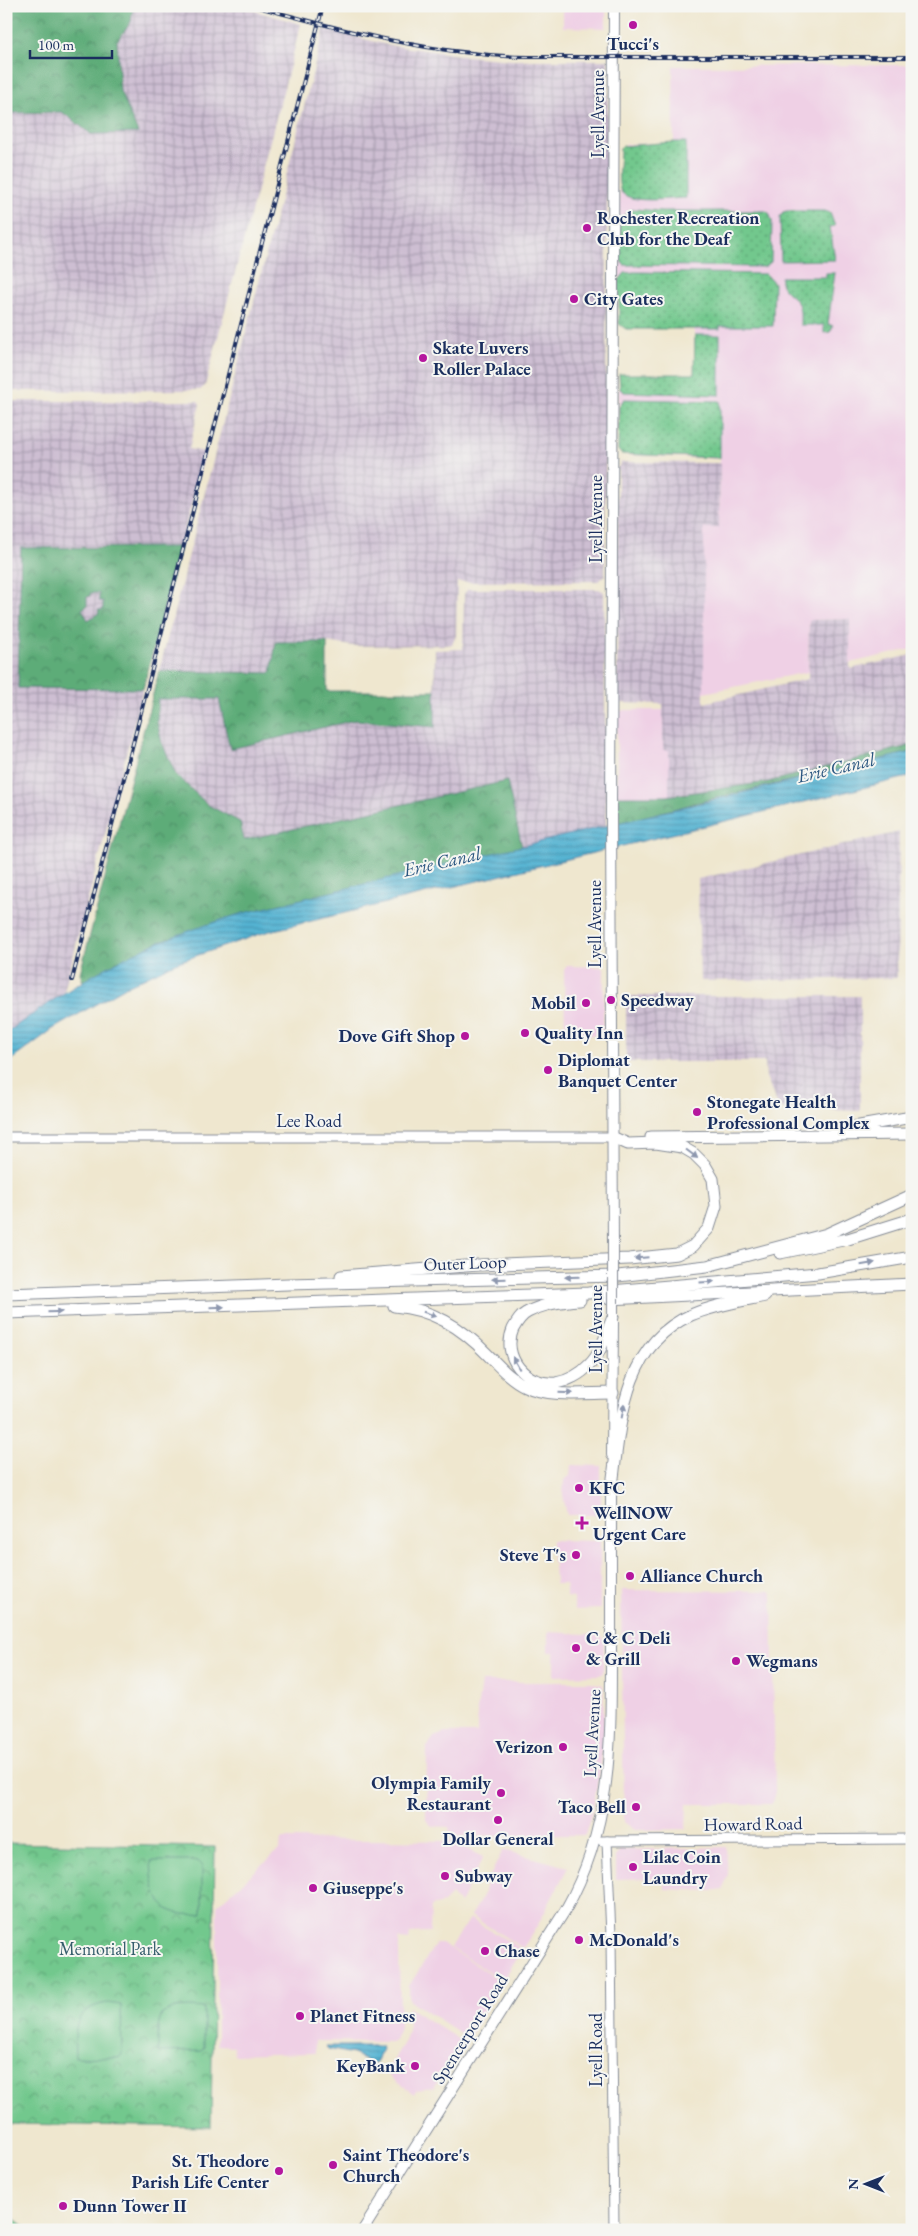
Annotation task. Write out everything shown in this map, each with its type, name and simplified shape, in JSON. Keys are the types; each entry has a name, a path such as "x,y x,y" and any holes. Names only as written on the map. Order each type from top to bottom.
{"highway":[{"path":"796,1134 860,1127 912,1117"},
{"path":"612,1137 912,1134"},
{"path":"288,1284 311,1278 426,1268 661,1256 677,1254 693,1246 709,1228 716,1206 713,1179 705,1165 694,1154 682,1147 656,1143 628,1144 612,1137"},
{"name":"Outer Loop","path":"6,1294 288,1284 618,1276 661,1273 708,1266 827,1234 886,1208 912,1194"},
{"path":"708,1266 816,1247 912,1219"},
{"name":"Outer Loop","path":"6,1313 312,1304 588,1293 818,1273 912,1257"},
{"path":"613,1317 598,1353 590,1364 566,1380 556,1383 537,1381 520,1371 513,1359 509,1346 511,1334 517,1322 527,1312 568,1301 912,1284"},
{"path":"611,1494 625,1404 636,1368 649,1346 669,1329 691,1315 711,1308 800,1289"},
{"path":"553,1294 568,1301"},
{"path":"312,1304 398,1306 419,1310 438,1316 456,1326 476,1342 514,1380 526,1387 557,1393 613,1393"}],"main road":[{"name":"Lyell Avenue","path":"594,1841 604,1799 610,1748 613,1393 611,815 614,6"},
{"name":"Spencerport Road","path":"363,2230 566,1909 578,1887 594,1841"}],"street":[{"name":"Lee Road","path":"6,1137 612,1137"},
{"name":"Howard Road","path":"594,1841 912,1839"},
{"name":"Lyell Road","path":"607,1841 610,1870 614,2230"},
{"name":"Lyell Road","path":"610,1870 613,1854 624,1841"}],"shaded area":[{"path":"133,6 238,6 301,24 205,386 200,390 6,391 6,113 62,112 91,134 138,132 120,91 117,41 131,22"},
{"path":"537,6 606,6 606,28 563,27 563,8"},
{"path":"324,29 388,45 466,56 512,60 608,60 605,575 599,581 457,582 456,636 452,644 353,646 326,642 276,642 271,673 159,671"},
{"path":"912,65 912,649 850,663 850,619 809,620 808,672 704,693 704,528 719,528 720,459 624,455 618,450 619,374 694,374 694,329 626,329 619,324 620,149 626,144 674,143 673,66"},
{"path":"6,401 198,401 200,404 189,449 205,452 63,995 6,1033"},
{"path":"622,462 720,463 719,528 704,528 704,703 808,679 809,620 850,619 850,669 912,655 912,745 768,782 669,796 669,750 663,750 663,704 621,703 617,698 618,467"},
{"path":"468,589 599,589 604,592 606,827 522,847 507,781 244,840 240,822 208,805 176,775 162,743 157,722 157,699 220,699 230,749 355,720 434,726 435,650 463,649 464,594"},
{"path":"624,710 663,710 663,750 669,750 669,796 617,796 617,716 619,712"},
{"path":"899,832 897,978 700,981 698,879"},
{"path":"567,966 604,967 603,1035 565,1035 564,970"},
{"path":"626,996 860,996 860,1111 779,1108 766,1077 765,1062 626,1062"},
{"path":"571,1465 601,1466 601,1515 567,1515 563,1495 564,1480 570,1476"},
{"path":"552,1540 600,1541 600,1609 574,1610 574,1598 566,1597 566,1584 555,1584 554,1564 552,1563"},
{"path":"621,1590 771,1591 775,1792 772,1804 687,1804 686,1829 635,1830 624,1822"},
{"path":"548,1632 601,1635 604,1641 603,1673 600,1675 554,1676 554,1652 548,1652"},
{"path":"481,1682 590,1682 603,1685 604,1728 601,1764 593,1808 585,1835 450,1836 449,1827 432,1826 426,1820 427,1747 434,1737 445,1733 477,1733 477,1710"},
{"path":"281,1839 450,1841 483,1857 460,1904 451,1895 443,1903 431,1906 430,1932 410,1933 409,1940 399,1939 400,2028 394,2042 315,2041 315,2053 234,2055 233,2046 217,2045 217,1905 280,1849"},
{"path":"726,1847 728,1876 723,1889 710,1891 665,1889 664,1878 616,1879 616,1856 621,1850"},
{"path":"503,1850 568,1867 539,1923 523,1948 471,1916 483,1896 485,1886"},
{"path":"469,1918 522,1949 503,1981 451,1948"},
{"path":"436,1943 442,1943 502,1982 468,2038 409,2000 409,1986"},
{"path":"408,2007 464,2043 434,2088 416,2090 414,2094 385,2073 405,2041 409,2026"}],"green space":[{"path":"6,6 133,6 131,22 117,41 120,91 138,133 91,134 62,112 6,113"},
{"path":"686,142 686,198 649,200 630,198 624,194 620,189 619,179 620,149 622,146"},
{"path":"634,209 662,211 766,211 769,213 772,221 771,262 764,267 624,265 620,260 620,223 627,212"},
{"path":"825,211 830,213 835,226 830,227 835,260 781,261 780,217 783,212"},
{"path":"625,273 766,274 774,283 773,326 720,326 720,329 626,329 619,324 619,280"},
{"path":"826,273 835,273 828,324 833,326 830,332 824,333 824,325 800,325 799,306 796,300 782,286 781,277 826,277"},
{"path":"695,335 720,335 720,395 624,392 620,389 619,374 694,374"},
{"path":"624,399 720,401 720,458 621,454 618,450 619,406"},
{"path":"180,547 143,689 18,688 21,548","holes":["90,593 99,593 99,601 103,601 103,610 98,610 99,613 88,620 82,609 87,606 87,597 90,596"]},
{"path":"276,642 327,642 327,691 435,691 435,727 355,720 230,749 219,699 158,699 157,722 162,743 176,775 208,805 240,822 244,840 507,781 522,847 240,914 156,943 83,982 80,973 159,671 271,673"},
{"path":"912,745 912,752 711,799 616,824 617,796 667,796 768,782"},
{"name":"Memorial Park","path":"6,1843 215,1847 211,2127 6,2124"},
{"path":"151,1861 198,1861 202,1865 202,1914 177,1913 168,1909 162,1903 157,1896 154,1886"},
{"path":"108,2003 121,2005 122,2054 119,2058 75,2057 76,2028 82,2014 88,2009"},
{"path":"175,2008 204,2008 204,2048 201,2051 158,2052 158,2026 162,2014"},
{"path":"6,2212 30,2230 6,2230"}],"water":[{"path":"912,752 912,776 266,932 175,963 129,985 53,1029 6,1064 6,1033 24,1020 60,995 118,962 157,943 198,928 240,914"},
{"path":"325,2046 381,2046 383,2049 376,2062 372,2063 353,2054 328,2049"}],"railway":[{"path":"254,6 356,33 423,47 492,55 528,57 912,57"},
{"path":"72,980 323,6"}],"place":[{"name":"Tucci's","path":"633,25"},
{"name":"Rochester Recreation Club for the Deaf","path":"587,228"},
{"name":"City Gates","path":"574,299"},
{"name":"Skate Luvers Roller Palace","path":"423,358"},
{"name":"Speedway","path":"611,1000"},
{"name":"Mobil","path":"586,1003"},
{"name":"Quality Inn","path":"525,1033"},
{"name":"Dove Gift Shop","path":"465,1036"},
{"name":"Diplomat Banquet Center","path":"548,1070"},
{"name":"Stonegate Health Professional Complex","path":"697,1112"},
{"name":"KFC","path":"579,1488"},
{"name":"WellNOW Urgent Care","path":"582,1523"},
{"name":"Steve T's","path":"576,1555"},
{"name":"Alliance Church","path":"630,1576"},
{"name":"C & C Deli & Grill","path":"576,1648"},
{"name":"Wegmans","path":"736,1661"},
{"name":"Verizon","path":"563,1747"},
{"name":"Olympia Family Restaurant","path":"501,1793"},
{"name":"Taco Bell","path":"636,1807"},
{"name":"Dollar General","path":"498,1820"},
{"name":"Lilac Coin Laundry","path":"633,1867"},
{"name":"Subway","path":"445,1876"},
{"name":"Giuseppe's","path":"313,1888"},
{"name":"McDonald's","path":"579,1940"},
{"name":"Chase","path":"485,1951"},
{"name":"Planet Fitness","path":"300,2016"},
{"name":"KeyBank","path":"415,2066"},
{"name":"Saint Theodore's Church","path":"333,2165"},
{"name":"St. Theodore Parish Life Center","path":"279,2171"},
{"name":"Dunn Tower II","path":"63,2206"}],"water label":[{"name":"Erie Canal","path":"836,767"},
{"name":"Erie Canal","path":"442,861"}]}
